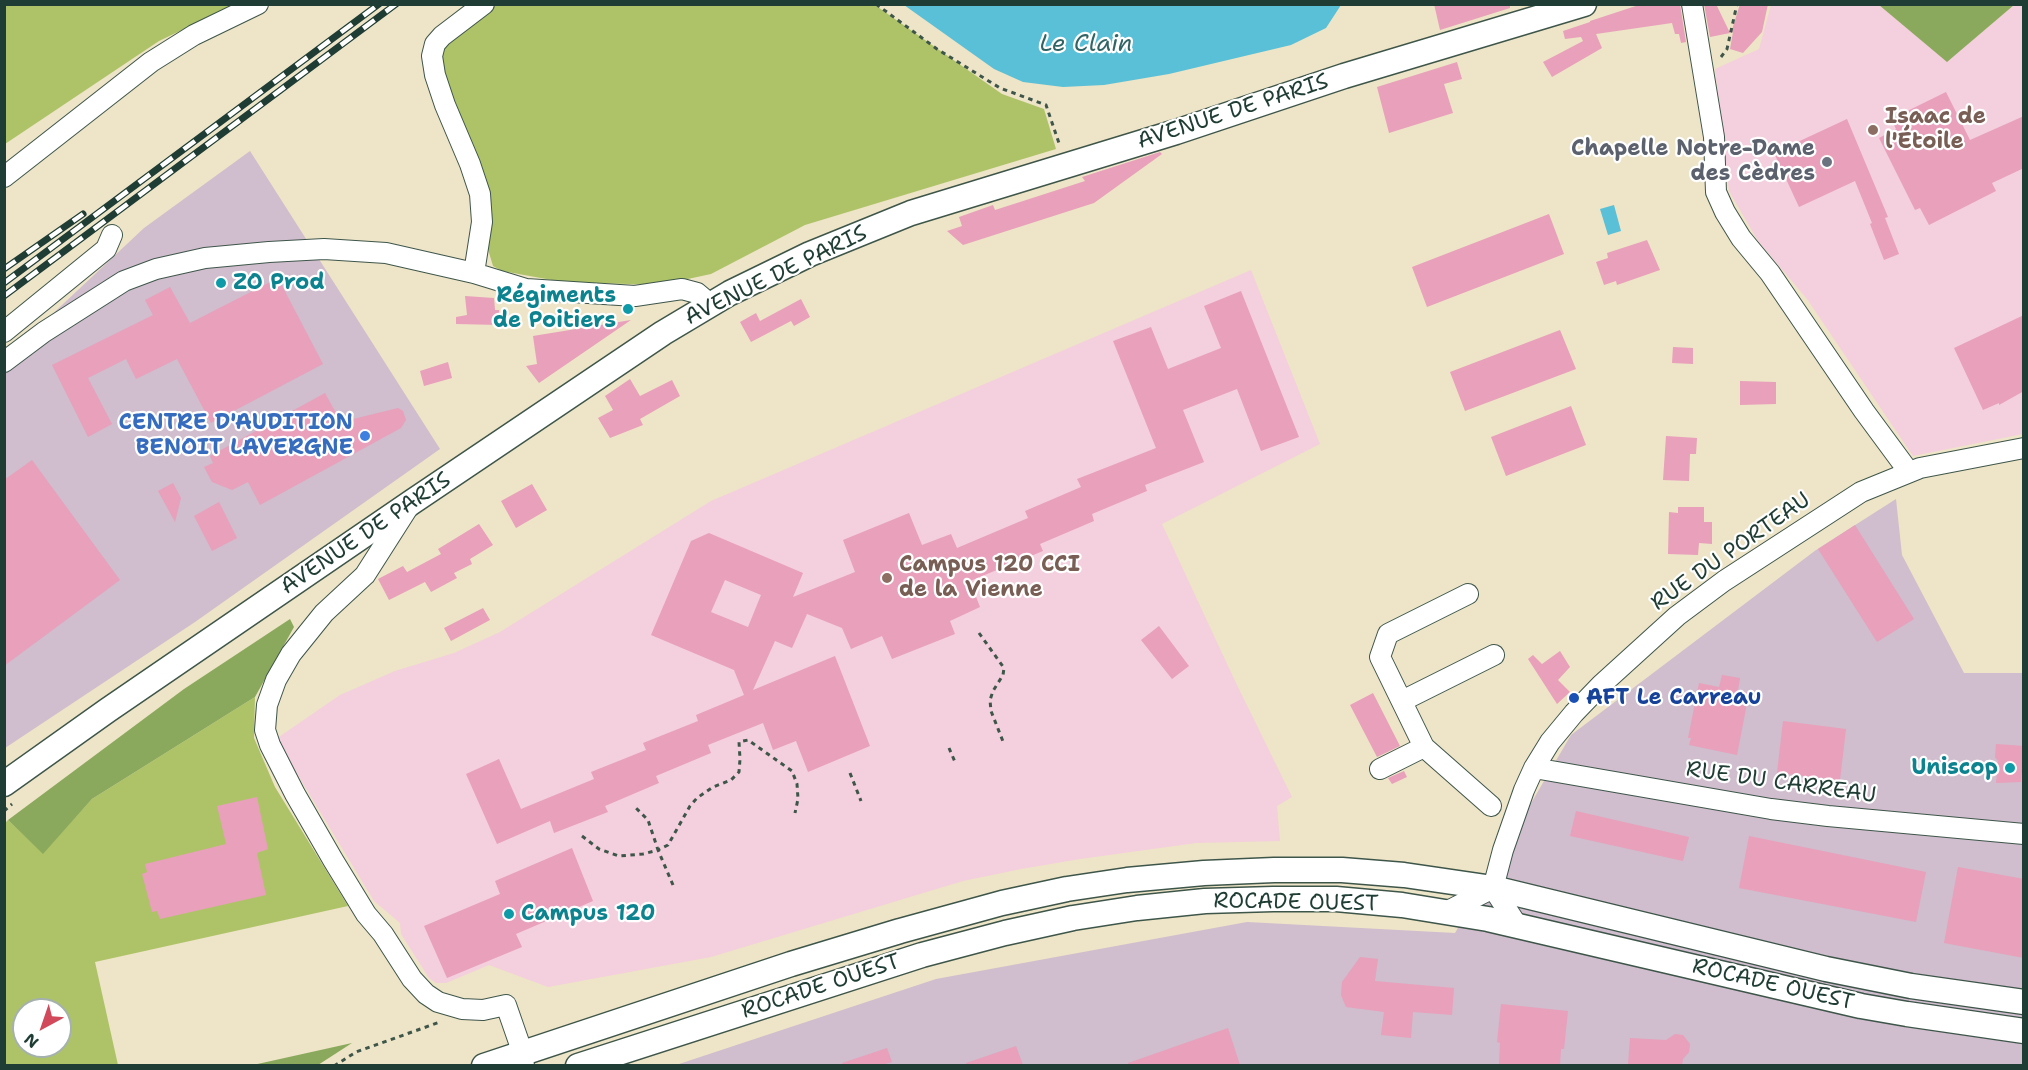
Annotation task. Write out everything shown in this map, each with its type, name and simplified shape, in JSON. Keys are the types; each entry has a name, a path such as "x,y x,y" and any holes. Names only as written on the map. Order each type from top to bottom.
{"main road":[{"name":"AVENUE DE PARIS","path":"4,784 108,710 663,333 710,304 810,254 910,213 1176,132 1344,76 1584,4"},
{"path":"484,1065 526,1061 900,931 1002,903 1067,889 1127,880 1274,870 1342,870 1383,873 1493,888 1826,969 1911,986 2024,1002"},
{"name":"ROCADE OUEST","path":"586,1064 922,955 1005,933 1073,918 1137,908 1205,901 1273,899 1336,899 1446,912 1517,925 1850,1003 1907,1014 2024,1031"}],"street":[{"path":"4,177 151,62 194,35 258,4"},
{"path":"474,273 482,222 480,194 445,105 435,75 432,56 435,44 442,36 484,4"},
{"path":"1692,4 1714,137 1716,192 1725,212 1741,238 1770,273 1864,411 1909,472"},
{"path":"4,332 106,249 112,235"},
{"path":"4,362 44,332 124,281 156,268 205,258 269,252 324,249 386,254 474,273 526,289 635,296 682,289 697,293 710,304"},
{"name":"RUE DU PORTEAU","path":"1493,888 1524,790 1550,742 1574,713 1634,654 1677,616 1724,581 1861,492 1909,472 2024,448"},
{"path":"412,502 365,575 324,614 291,654 276,680 267,705 265,730 270,745 295,794 333,860 366,914 383,934 412,979 426,994 438,1002 462,1009 483,1010 506,1005 526,1061"},
{"path":"1468,594 1388,634 1380,657 1424,747 1491,806"},
{"path":"1402,701 1494,656"},
{"path":"1380,769 1424,747"},
{"name":"RUE DU CARREAU","path":"1534,768 1771,809 2024,834"},
{"path":"1446,912 1493,888 1517,925"}],"path":[{"path":"876,4 937,49 1000,88 1046,105 1066,165"},
{"path":"1704,76 1727,49 1737,4"},
{"path":"979,633 1004,668 1003,675 990,700 991,711 1005,744"},
{"path":"582,836 599,849 619,856 643,854 668,845 697,798 736,776 740,766 739,742 748,740 792,771 798,792 795,813"},
{"path":"949,748 955,762"},
{"path":"850,773 861,801"},
{"path":"634,806 648,820 673,885"},
{"path":"334,1065 356,1052 445,1021 462,1009"}],"shaded area":[{"name":"Isaac de l'Étoile","path":"1771,5 1879,5 1947,61 2014,5 2023,5 2023,434 1913,456 1807,299 1758,241 1729,191 1715,69 1759,49"},
{"path":"250,151 440,449 195,622 5,748 5,356 144,228"},
{"name":"Campus 120 CCI de la Vienne","path":"1251,270 1320,444 1162,524 1292,797 1277,806 1280,841 1196,843 1021,869 963,881 711,957 548,987 489,965 446,983 436,983 429,978 401,934 400,923 374,901 276,739 340,695 395,671 454,653 500,632 711,501"},
{"path":"1896,499 1902,555 1964,673 2023,673 2023,1065 673,1066 936,979 1247,922 1455,933 1571,735 1816,550"}],"green space":[{"path":"2014,4 1947,62 1879,5"},
{"path":"5,5 234,5 159,41 5,144"},
{"path":"495,5 875,5 1002,94 1044,109 1056,149 805,225 711,274 660,285 563,282 502,271 493,266 441,71 441,54 452,35"},
{"path":"290,619 294,627 255,697 92,799 43,854 8,820 184,689"},
{"path":"255,697 254,738 275,787 348,906 95,962 118,1065 5,1065 4,824 8,820 43,853 92,799"},
{"path":"352,1043 318,1065 253,1065"}],"water":[{"name":"Le Clain","path":"904,5 1341,5 1326,28 1291,45 1169,74 1104,85 1063,87 1023,82 994,69"},
{"path":"1614,205 1621,231 1608,235 1600,209"}],"building":[{"path":"1434,4 1510,4 1510,8 1440,30"},
{"path":"1642,4 1680,4 1686,42 1681,43 1679,34 1675,34 1672,23 1596,34 1602,48 1552,77 1543,62 1583,41 1581,37 1565,39 1563,31"},
{"path":"1704,4 1716,4 1730,33 1710,37"},
{"path":"1740,4 1768,4 1762,32 1743,53 1730,49 1733,32 1731,33"},
{"path":"1457,62 1462,79 1444,84 1453,113 1389,133 1377,87"},
{"path":"1946,92 1970,140 2024,116 2024,168 1992,183 1996,191 1929,225 1920,208 1915,210 1879,138 1896,129 1891,119"},
{"name":"Chapelle Notre-Dame des Cèdres","path":"1847,119 1888,217 1885,218 1899,254 1884,260 1855,181 1799,207 1774,153"},
{"path":"1160,152 1162,154 1094,203 963,245 947,231 962,226 959,217 993,205 995,210 1085,181 1082,177"},
{"path":"1549,214 1564,254 1427,307 1412,267"},
{"path":"1647,240 1660,270 1617,285 1616,281 1604,285 1596,262 1608,258 1607,253"},
{"path":"278,278 323,364 211,423 177,359 136,379 126,359 88,378 112,424 88,437 52,365 153,315 145,300 170,287 190,323"},
{"path":"1241,291 1299,437 1261,451 1237,389 1183,410 1204,462 1145,485 1147,491 1092,514 1094,521 1040,544 1043,551 970,581 980,607 950,621 955,634 892,659 882,636 851,649 842,628 807,614 792,648 775,641 753,690 835,656 870,746 808,772 796,741 773,750 763,723 708,745 711,753 656,776 659,783 605,806 608,812 554,833 550,821 497,844 466,774 499,759 521,809 594,779 591,772 646,750 643,743 698,721 696,715 744,695 734,670 651,635 691,541 709,533 803,573 793,597 855,572 843,540 909,513 922,545 951,534 957,548 1028,518 1025,511 1081,487 1077,479 1156,448 1113,341 1151,327 1168,369 1221,348 1204,306","holes":["725,580 761,595 748,627 711,612"]},
{"path":"465,296 494,298 495,310 499,310 500,325 456,324 456,317 467,315"},
{"path":"801,299 810,317 794,326 791,321 751,342 740,322 756,313 760,321"},
{"path":"2024,315 2024,391 1999,405 1999,403 1983,410 1954,348"},
{"path":"631,320 539,383 526,366 537,364 533,336"},
{"path":"1560,330 1576,369 1465,411 1450,372"},
{"path":"1673,347 1693,348 1693,364 1672,363"},
{"path":"448,362 452,378 424,386 420,371"},
{"path":"630,379 640,396 672,380 680,396 640,419 643,425 610,438 598,418 613,410 605,396"},
{"path":"1740,381 1776,382 1776,404 1740,405"},
{"path":"325,393 341,422 398,408 403,411 406,420 401,428 260,505 248,482 232,490 212,482 204,467 213,463 210,456"},
{"path":"1571,406 1586,445 1506,476 1491,437"},
{"path":"1666,436 1697,438 1696,454 1690,454 1689,481 1663,480"},
{"path":"32,460 120,580 4,666 4,480"},
{"path":"173,483 181,498 175,522 158,491"},
{"path":"532,484 547,510 516,528 501,501"},
{"path":"219,502 237,538 212,551 194,516"},
{"path":"1678,507 1704,507 1704,522 1712,522 1712,544 1699,543 1698,555 1668,554 1669,512 1678,513"},
{"path":"479,524 493,545 470,559 472,564 454,573 457,578 431,592 425,582 389,600 378,579 403,566 407,572 441,554 438,549"},
{"path":"1855,525 1914,619 1877,642 1818,549"},
{"path":"483,608 490,620 451,641 444,628"},
{"path":"1159,626 1189,666 1172,679 1141,640"},
{"path":"1560,651 1570,667 1558,680 1570,692 1557,704 1528,659 1533,655 1542,664"},
{"path":"1722,675 1740,678 1738,690 1749,693 1737,755 1689,745 1691,738 1688,738 1699,683 1719,687"},
{"path":"1373,693 1400,746 1377,757 1350,705"},
{"path":"1783,721 1846,729 1840,780 1777,773"},
{"name":"Uniscop","path":"1996,744 2024,746 2021,782 1996,783 1998,761 1995,757"},
{"path":"1404,771 1407,777 1392,784 1388,778"},
{"path":"257,797 268,849 257,853 266,895 160,919 157,911 152,912 142,874 147,872 145,864 226,844 217,806"},
{"path":"1576,811 1689,837 1683,861 1570,836"},
{"path":"1749,836 1926,872 1916,922 1739,888"},
{"name":"Campus 120","path":"572,848 593,901 516,934 522,947 447,978 424,926 500,894 495,881"},
{"path":"1958,867 2024,879 2024,958 1944,943"},
{"path":"1360,957 1378,959 1375,981 1454,988 1452,1015 1413,1012 1411,1038 1381,1035 1384,1012 1346,1007 1341,995 1342,982"},
{"path":"1501,1004 1568,1011 1560,1065 1499,1064 1500,1043 1497,1042"},
{"path":"1228,1028 1240,1065 1129,1065 1128,1063"},
{"path":"1675,1034 1683,1035 1690,1044 1689,1052 1683,1059 1682,1065 1628,1065 1630,1038 1666,1040"},
{"path":"1016,1046 1023,1065 967,1065 966,1063"},
{"path":"887,1048 892,1062 882,1065 843,1065 842,1063"}],"railway":[{"path":"4,283 379,4"},
{"path":"4,296 396,4"},
{"path":"4,269 83,214"}],"place":[{"name":"Isaac de l'Étoile","path":"1873,130"},
{"name":"Chapelle Notre-Dame des Cèdres","path":"1827,162"},
{"name":"ZO Prod","path":"221,283"},
{"name":"Régiments de Poitiers","path":"628,309"},
{"name":"CENTRE D'AUDITION BENOIT LAVERGNE","path":"365,436"},
{"name":"Campus 120 CCI de la Vienne","path":"887,578"},
{"name":"AFT Le Carreau","path":"1574,698"},
{"name":"Uniscop","path":"2010,768"},
{"name":"Campus 120","path":"509,914"}]}
